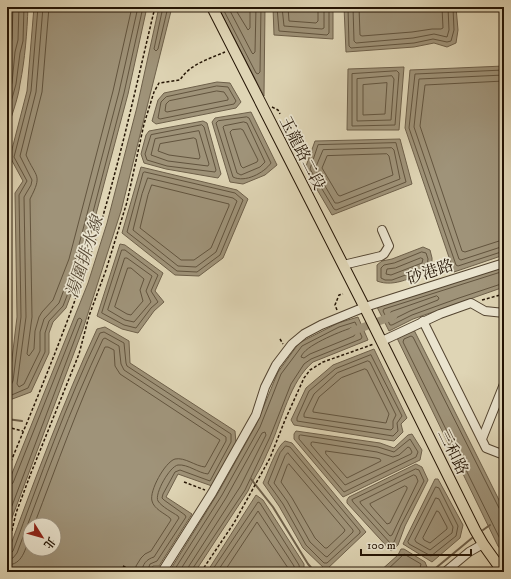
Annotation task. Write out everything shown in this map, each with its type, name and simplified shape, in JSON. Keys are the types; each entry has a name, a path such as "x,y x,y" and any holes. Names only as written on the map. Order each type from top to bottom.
{"main road":[{"name":"玉龍路二段","path":"212,7 232,49 366,310"},
{"name":"三和路","path":"366,310 483,544 503,572"}],"street":[{"path":"343,265 371,259 384,254 389,246 382,230"},
{"name":"砂港路","path":"162,572 212,493 256,415 265,387 276,364 292,344 304,334 340,317 366,310 504,263"},
{"path":"382,341 423,321 471,303 485,311 504,313"},
{"path":"423,321 486,448 504,455"},
{"path":"482,439 504,384"},
{"path":"445,572 469,552 483,544"}],"path":[{"path":"7,471 76,299 95,243 116,167 155,7"},
{"path":"7,545 16,513 79,354 89,316 128,202 144,124 158,83 180,80 184,73 203,61 232,49"},
{"path":"340,317 335,305 339,295 343,294"},
{"path":"471,303 504,294"},
{"path":"201,572 234,523 270,458 304,378 310,370 323,362 382,341"},
{"path":"7,428 23,431"},
{"path":"184,482 212,493"},
{"path":"123,566 134,572"}],"water":[{"path":"7,7 28,7 26,46 22,75 18,96 7,132"},
{"path":"34,7 147,7 128,94 83,263 66,308 53,322 49,333 49,353 31,392 7,401 17,317 15,193 23,181 10,157 27,91"},
{"path":"159,7 172,7 121,211 83,329 7,531 7,486 88,283 107,223 137,107"},
{"path":"218,7 265,7 264,96"},
{"path":"273,7 333,7 333,39 274,35"},
{"path":"344,7 456,7 458,30 456,43 447,47 434,43 414,47 346,52"},
{"path":"504,66 504,255 454,272 405,128 410,70"},
{"path":"404,67 399,130 347,130 348,69"},
{"path":"217,82 230,83 241,102 236,108 156,124 152,121 158,100 164,93"},
{"path":"251,112 277,165 265,175 243,184 230,182 212,122 215,118"},
{"path":"203,121 207,123 221,174 218,178 166,169 144,163 141,154 146,135 149,131"},
{"path":"400,139 412,184 332,215 305,169 315,141"},
{"path":"141,167 237,190 248,199 223,258 199,276 175,275 122,233"},
{"path":"120,244 125,245 163,273 155,291 164,302 154,311 138,333 122,329 97,316"},
{"path":"423,247 430,250 432,269 398,282 384,283 377,281 377,265 382,261 392,259"},
{"path":"504,266 504,287 413,319 389,331 377,307"},
{"path":"358,317 368,340 313,362 305,370 292,390 270,447 253,482 195,572 169,572 218,493 256,425 278,372 299,343 338,323"},
{"path":"105,327 129,341 130,363 235,431 236,443 212,486 178,474 166,497 192,514 159,566 153,566 150,572 7,572 7,555 61,413 97,329"},
{"path":"414,330 504,510 504,554 498,546 397,338"},
{"path":"374,349 407,418 401,424 403,432 394,441 294,425 291,420 306,388 333,365"},
{"path":"296,431 380,443 394,448 408,435 412,434 422,450 420,460 343,497 294,439 294,434"},
{"path":"285,441 292,443 366,532 326,570 303,548 279,506 263,483 275,454"},
{"path":"416,464 422,467 428,480 405,526 398,545 391,551 347,503 347,500 349,497"},
{"path":"435,479 438,479 463,525 460,538 432,562 403,544"},
{"path":"256,495 263,500 304,564 304,572 207,572"},
{"path":"401,549 404,549 425,562 427,567 421,572 379,572 398,555"}],"waterway":[{"path":"353,331 393,316"},
{"path":"7,419 22,421"},
{"path":"251,479 273,507 308,564 315,572"},
{"path":"483,530 490,525"},
{"path":"431,572 472,538"}],"water label":[{"name":"湯圍排水線","path":"85,257"}]}
